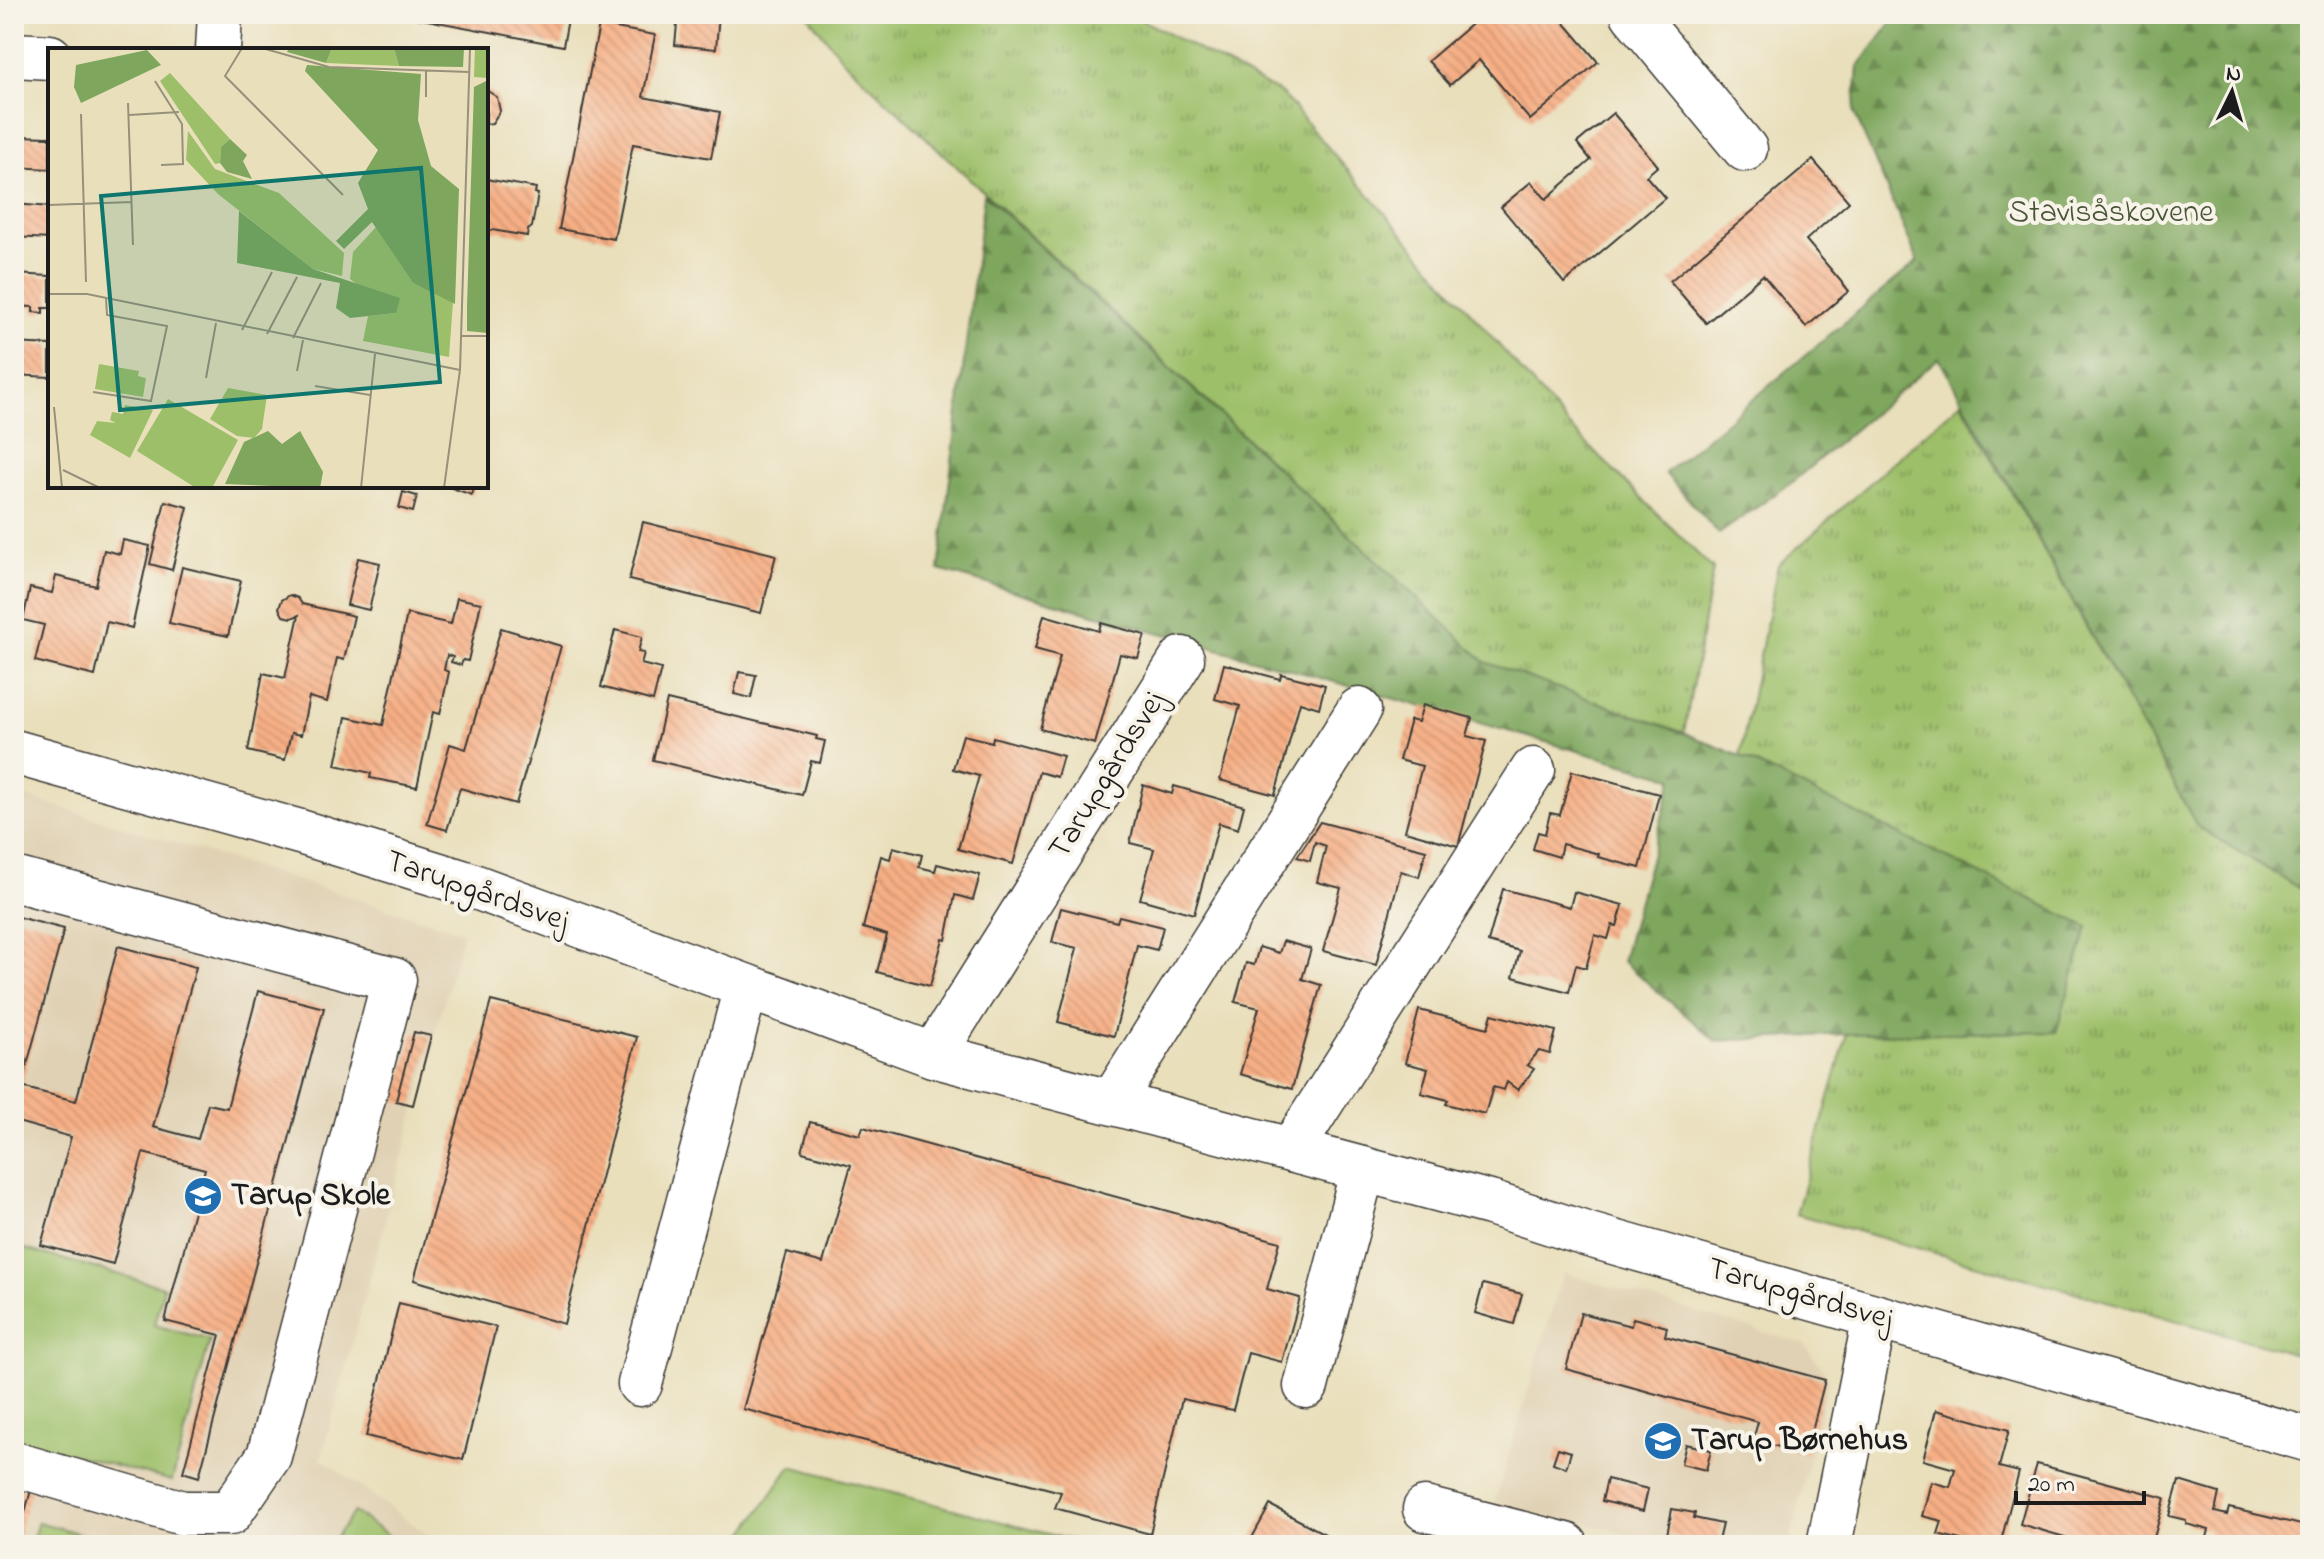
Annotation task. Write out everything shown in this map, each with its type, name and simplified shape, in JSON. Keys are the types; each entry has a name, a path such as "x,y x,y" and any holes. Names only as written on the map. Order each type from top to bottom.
{"street":[{"path":"218,48 220,14"},
{"path":"1633,14 1745,149"},
{"path":"14,55 48,57"},
{"name":"Tarupgårdsvej","path":"933,1055 1182,659"},
{"path":"1112,1102 1359,710"},
{"name":"Tarupgårdsvej","path":"14,752 300,832 465,883 933,1055 1490,1203 1589,1235 2310,1440"},
{"path":"1291,1150 1533,770"},
{"path":"14,879 394,980 269,1456 230,1513 183,1513 14,1464"},
{"path":"640,1384 746,987"},
{"path":"1306,1386 1363,1169"},
{"path":"1829,1545 1875,1317"},
{"path":"1425,1509 1566,1545"}],"shaded area":[{"name":"Tarup Skole","path":"14,793 463,932 321,1459 442,1545 14,1545"},
{"name":"Tarup Børnehus","path":"1563,1273 1804,1344 1829,1378 1789,1545 1669,1545 1494,1505"}],"green space":[{"path":"807,14 1131,14 1282,94 1568,425 1713,569 1684,733 1485,662 843,60"},
{"name":"Stavisåskovene","path":"1898,14 2310,14 2310,895 2197,826 1939,358 1791,483 1719,534 1665,473 1918,261 1854,112 1858,67"},
{"path":"984,194 1485,662 1740,756 2088,927 2056,1032 1847,1034 1716,1041 1622,961 1673,778 939,570"},
{"path":"1961,402 2197,826 2310,895 2310,1358 1796,1214 1847,1034 2056,1032 2087,927 1740,756 1778,565"},
{"path":"14,1246 164,1287 154,1325 210,1340 172,1481 14,1439"},
{"path":"791,1466 1074,1541 1073,1545 736,1545"},
{"path":"354,1512 402,1545 330,1545"},
{"path":"38,1522 120,1545 31,1545"}],"building":[{"path":"396,14 569,14 563,46"},
{"path":"678,14 719,14 716,49 675,45"},
{"path":"1385,14 1401,14 1392,22"},
{"path":"1483,14 1557,14 1598,62 1530,120 1479,60 1450,85 1428,61"},
{"path":"599,25 655,35 643,97 720,112 711,158 633,144 614,239 559,229"},
{"path":"488,91 497,97 500,111 492,123 488,124"},
{"path":"1613,113 1658,166 1646,176 1665,198 1564,283 1501,207 1531,182 1546,199 1591,160 1577,143"},
{"path":"14,136 48,137 48,169 14,167"},
{"path":"1813,160 1849,202 1806,240 1849,291 1806,327 1763,275 1706,323 1670,281"},
{"path":"488,179 536,188 535,193 538,194 532,227 527,236 488,229"},
{"path":"14,204 48,207 48,239 14,237"},
{"path":"14,274 48,276 48,308 43,308 43,313 33,312 33,307 14,306"},
{"path":"14,343 48,345 48,377 14,375"},
{"path":"14,412 22,413 20,444 14,444"},
{"path":"14,482 19,482 17,514 14,514"},
{"path":"452,488 474,488 472,495"},
{"path":"403,492 417,496 413,512 399,508"},
{"path":"165,501 188,507 172,570 150,564"},
{"path":"643,522 776,555 761,613 629,580"},
{"path":"123,540 150,546 132,628 107,622 95,676 35,661 44,625 23,620 30,588 52,593 56,576 96,586 104,550 120,554"},
{"path":"358,558 380,563 369,610 347,605"},
{"path":"182,567 241,581 228,636 169,623"},
{"path":"290,595 302,604 354,616 344,660 337,658 327,702 309,697 301,735 291,733 285,760 248,751 263,673 285,678 299,615 292,618 283,616 279,608 282,600"},
{"path":"457,598 481,603 468,661 463,660 461,665 451,662 453,657 447,655 444,670 449,672 440,714 433,712 417,787 370,778 371,773 336,765 346,717 383,725 407,614 451,624"},
{"path":"1044,615 1099,631 1101,623 1145,635 1138,658 1120,654 1095,744 1040,729 1060,656 1035,649"},
{"path":"501,628 561,646 516,804 460,788 447,830 427,824 450,744 466,749"},
{"path":"615,630 642,637 638,652 644,653 641,664 661,669 653,701 601,687"},
{"path":"1224,664 1280,679 1281,674 1325,685 1319,708 1300,702 1275,795 1220,780 1240,706 1215,699"},
{"path":"739,672 756,675 751,698 734,694"},
{"path":"667,700 817,736 816,739 825,741 820,763 811,761 802,795 653,760"},
{"path":"1423,705 1472,718 1467,736 1486,741 1458,846 1405,831 1422,766 1399,760 1410,720 1418,722"},
{"path":"963,735 992,742 993,737 1063,756 1057,777 1039,772 1013,864 958,849 979,776 953,769"},
{"path":"1572,771 1659,794 1640,868 1562,844 1559,857 1533,849 1538,832 1545,834 1550,813 1560,815"},
{"path":"1143,785 1172,794 1174,786 1244,806 1238,829 1219,823 1194,914 1140,899 1154,849 1130,843"},
{"path":"1320,822 1426,850 1419,877 1401,871 1376,965 1323,951 1341,888 1317,882 1326,846 1315,842 1310,861 1297,857"},
{"path":"893,847 922,855 919,867 935,871 937,864 980,875 973,900 955,895 946,940 943,939 930,986 877,972 887,935 863,928 881,856 890,859"},
{"path":"1503,889 1570,907 1574,892 1623,905 1617,926 1612,925 1608,939 1595,935 1586,968 1576,965 1569,992 1513,977 1520,951 1488,942"},
{"path":"1061,908 1117,922 1119,916 1163,927 1157,950 1137,945 1114,1036 1058,1022 1077,948 1052,942"},
{"path":"14,916 64,929 21,1087 76,1101 118,946 196,967 153,1127 198,1139 208,1104 227,1108 258,991 324,1008 199,1477 183,1472 220,1335 165,1321 205,1169 143,1153 113,1264 41,1245 71,1137 14,1121"},
{"path":"1283,941 1311,949 1302,979 1321,985 1292,1089 1240,1074 1259,1008 1235,1002 1246,963 1254,965 1259,947 1279,953"},
{"path":"491,1001 637,1037 564,1324 414,1280"},
{"path":"1419,1010 1488,1028 1492,1014 1556,1031 1550,1054 1539,1051 1527,1065 1534,1069 1518,1090 1507,1082 1504,1090 1493,1087 1485,1114 1446,1104 1448,1100 1421,1093 1428,1069 1405,1063"},
{"path":"414,1032 431,1036 413,1105 396,1101"},
{"path":"810,1122 860,1135 863,1127 1280,1242 1267,1289 1300,1298 1282,1362 1248,1353 1233,1410 1182,1399 1150,1534 1055,1508 1061,1492 743,1409 787,1253 823,1263 851,1165 802,1152"},
{"path":"1483,1284 1522,1294 1514,1324 1475,1313"},
{"path":"399,1303 496,1327 463,1460 366,1436"},
{"path":"1581,1313 1631,1326 1633,1318 1667,1327 1665,1336 1825,1380 1806,1454 1753,1440 1758,1422 1566,1369"},
{"path":"1936,1410 2009,1430 1999,1467 2019,1472 2000,1545 1979,1545 1938,1534 1942,1521 1922,1516 1931,1482 1950,1487 1955,1469 1923,1460"},
{"path":"1686,1444 1711,1450 1706,1470 1681,1464"},
{"path":"1558,1448 1571,1452 1566,1468 1553,1463"},
{"path":"2037,1464 2165,1498 2152,1545 2092,1545 2020,1524"},
{"path":"1607,1479 1648,1489 1643,1511 1602,1501"},
{"path":"2179,1481 2219,1493 2215,1512 2227,1515 2229,1508 2310,1527 2310,1545 2205,1545 2209,1530 2169,1516"},
{"path":"14,1486 31,1490 16,1545 14,1545"},
{"path":"1270,1505 1325,1534 1319,1545 1248,1545"},
{"path":"1672,1509 1695,1513 1694,1518 1722,1524 1717,1545 1667,1535"}],"place":[{"name":"Tarup Skole","path":"203,1196"},
{"name":"Tarup Børnehus","path":"1663,1441"}]}
